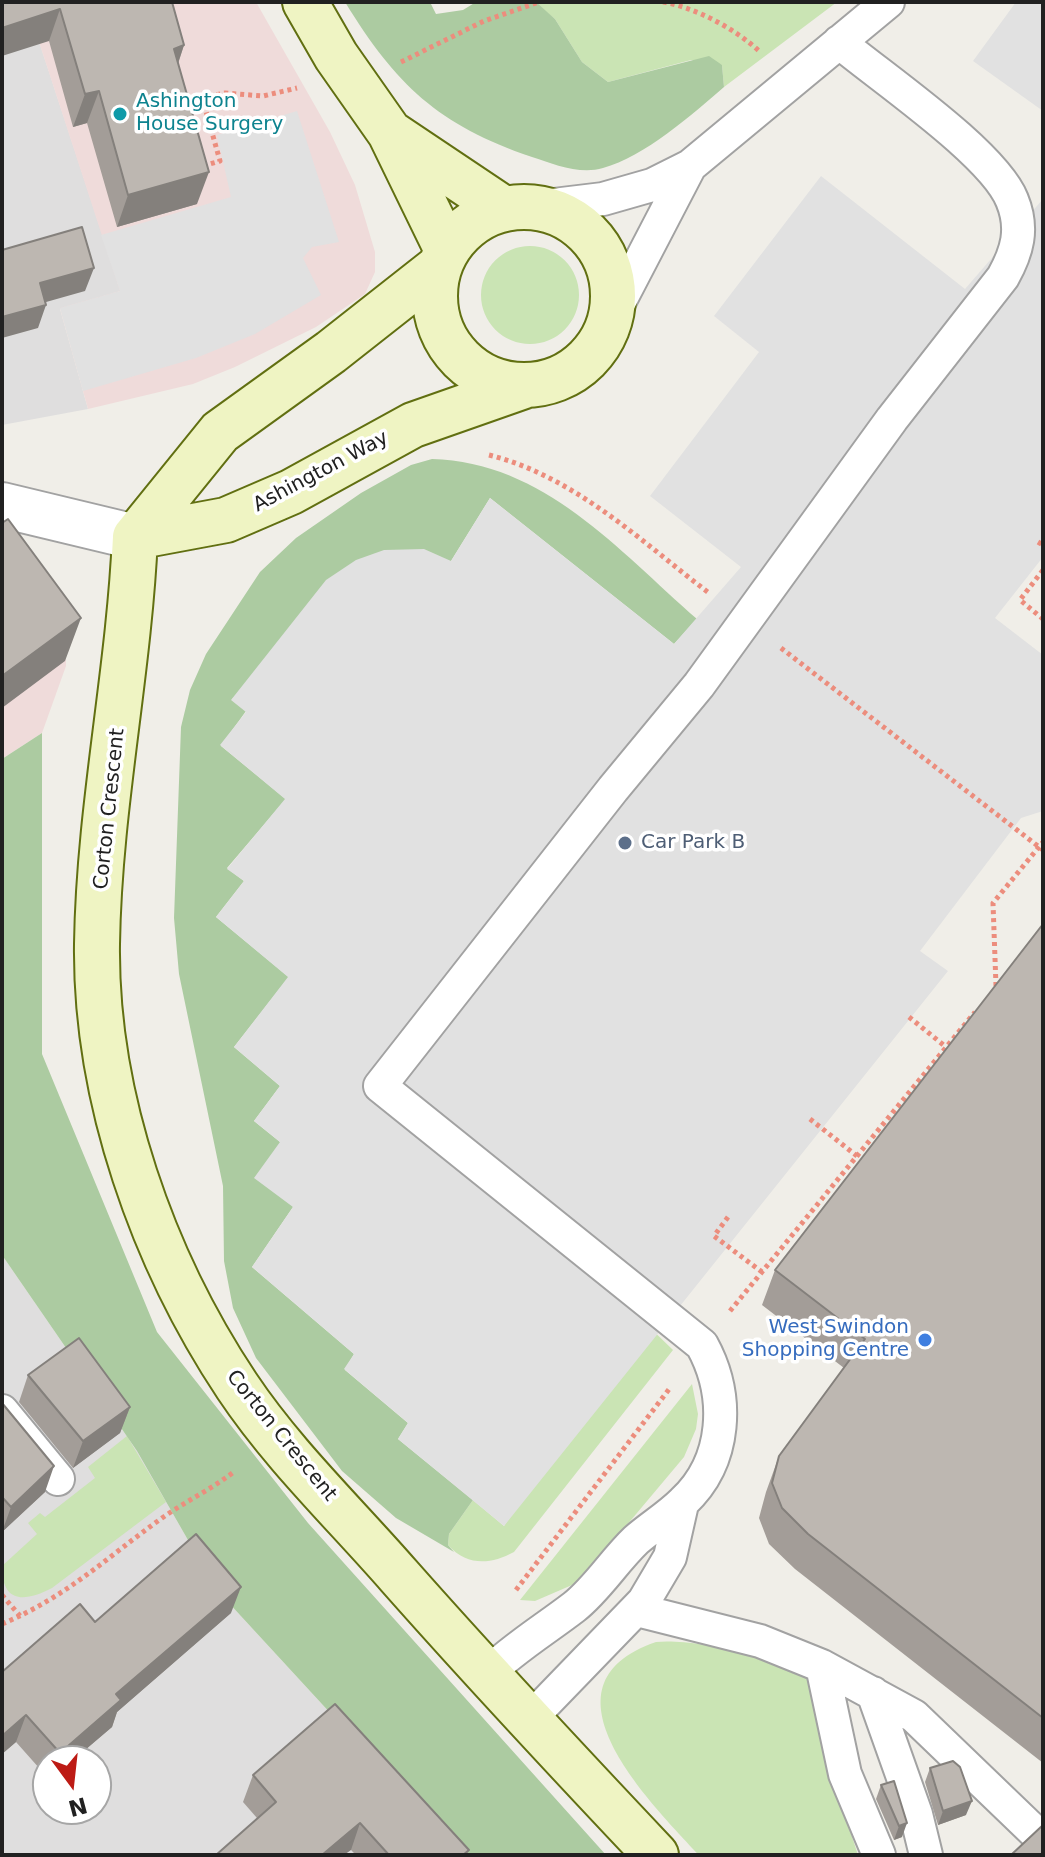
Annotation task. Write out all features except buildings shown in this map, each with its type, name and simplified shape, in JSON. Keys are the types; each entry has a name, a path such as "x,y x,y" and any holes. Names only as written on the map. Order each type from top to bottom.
{"street":[{"path":"305,2 390,133 443,259 435,304 438,322 451,348 472,369 498,381 527,385 556,380 582,365 600,343 612,316 614,292 610,267 598,246 582,227 561,214 521,208 390,133"},
{"path":"2,505 135,537 220,432 331,352 443,259 471,224 521,208"},
{"name":"Ashington Way","path":"135,537 226,520 291,492 413,425 527,385"},
{"name":"Corton Crescent","path":"135,537 131,615 110,778 97,945 112,1088 137,1179 168,1261 206,1338 239,1389 278,1439 487,1674 656,1855"}],"lane":[{"path":"521,208 603,199 652,185 690,166 888,2"},
{"path":"487,1674 539,1629 575,1606 636,1540 682,1504 708,1469 720,1428 716,1377 702,1345 380,1086 613,789 699,685 744,620 1003,277 1015,254 1019,238 1012,200 982,159 839,42"},
{"path":"612,316 690,166"},
{"path":"1012,200 1043,212"},
{"path":"2,1411 58,1479"},
{"path":"529,1720 637,1610 670,1557 682,1504"},
{"path":"637,1610 760,1641 822,1666 914,1716 1043,1840"},
{"path":"822,1666 845,1774 879,1855"},
{"path":"873,1693 916,1814 926,1855"}],"path":[{"path":"356,85 484,21 539,2"},
{"path":"663,2 679,5 721,25 751,44 792,81"},
{"path":"179,103 225,93 263,96 303,86"},
{"path":"197,163 198,168 220,161 202,97"},
{"path":"481,453 545,475 588,501 1042,846 993,903 999,983 990,993"},
{"path":"1043,570 1020,600 1043,619"},
{"path":"515,1591 702,1345 981,1004"},
{"path":"909,1017 946,1047"},
{"path":"810,1119 857,1156"},
{"path":"728,1217 714,1236 762,1272"},
{"path":"2,1624 73,1588 163,1517 227,1478 278,1439"},
{"path":"2,1595 20,1616"}],"shaded area":[{"path":"2,2 28,8 121,291 60,309 88,409 2,425"},
{"path":"51,2 256,2 330,132 355,185 375,252 375,272 365,294 316,327 235,367 193,384 88,409 60,308 120,291 28,8"},
{"path":"1016,2 1043,2 1043,111 973,61"},
{"path":"297,111 339,242 312,247 303,258 321,295 255,334 196,358 83,391 60,308 120,291 101,235 231,197 217,135"},
{"name":"Car Park B","path":"821,176 965,289 1043,199 1043,557 995,618 1043,655 1043,811 1021,818 920,951 948,971 504,1526 398,1439 408,1423 344,1369 354,1354 252,1267 293,1207 254,1178 280,1142 254,1121 280,1086 234,1047 288,977 216,917 244,881 227,869 285,799 220,745 246,712 231,700 326,580 356,560 384,550 424,549 451,561 490,498 674,644 741,567 650,496 759,352 714,316"},
{"path":"2,545 66,648 66,666 42,733 2,759"},
{"path":"2,1255 137,1451 216,1589 461,1855 2,1855"}],"green space":[{"path":"345,2 430,2 436,14 463,10 476,2 536,2 555,19 582,62 608,82 709,56 722,65 724,87 667,134 635,154 594,170 567,168 499,145 470,131 422,99 383,57"},
{"path":"534,2 837,2 724,87 722,65 691,60 608,82 582,62 555,19"},
{"path":"530,246 549,250 565,260 575,276 579,295 575,314 565,330 549,340 530,344 511,340 495,330 485,314 481,295 485,276 495,260 511,250"},
{"path":"432,459 472,464 510,476 544,493 608,539 697,619 674,644 490,498 451,561 232,699 246,711 221,746 286,799 227,868 244,881 216,917 289,977 234,1047 280,1086 254,1121 280,1142 293,1207 252,1267 354,1354 345,1370 408,1423 398,1439 473,1500 449,1534 448,1545 454,1552 396,1518 342,1471 256,1358 233,1308 224,1261 223,1186 179,974 174,918 181,727 190,690 206,654 260,572 296,538 361,493 411,465"},
{"path":"42,733 42,1054 157,1332 308,1523 606,1855 461,1855 216,1589 137,1451 2,1255 2,759"},
{"path":"640,1318 673,1350 514,1552 479,1561 455,1552 448,1545 449,1534 473,1500 504,1526"},
{"path":"692,1384 698,1414 696,1429 684,1457 579,1582 535,1601 520,1600"},
{"path":"127,1436 166,1502 52,1588 33,1596 11,1593 3,1578 2,1566 37,1534 28,1523 40,1513 45,1517 95,1478 88,1467"},
{"path":"656,1642 692,1643 738,1651 782,1665 812,1683 829,1766 858,1855 699,1855 632,1777 613,1746 602,1715 603,1686 620,1661"}],"place":[{"name":"Ashington House Surgery","path":"120,114"},
{"name":"Car Park B","path":"625,843"},
{"name":"West Swindon Shopping Centre","path":"925,1340"}]}
